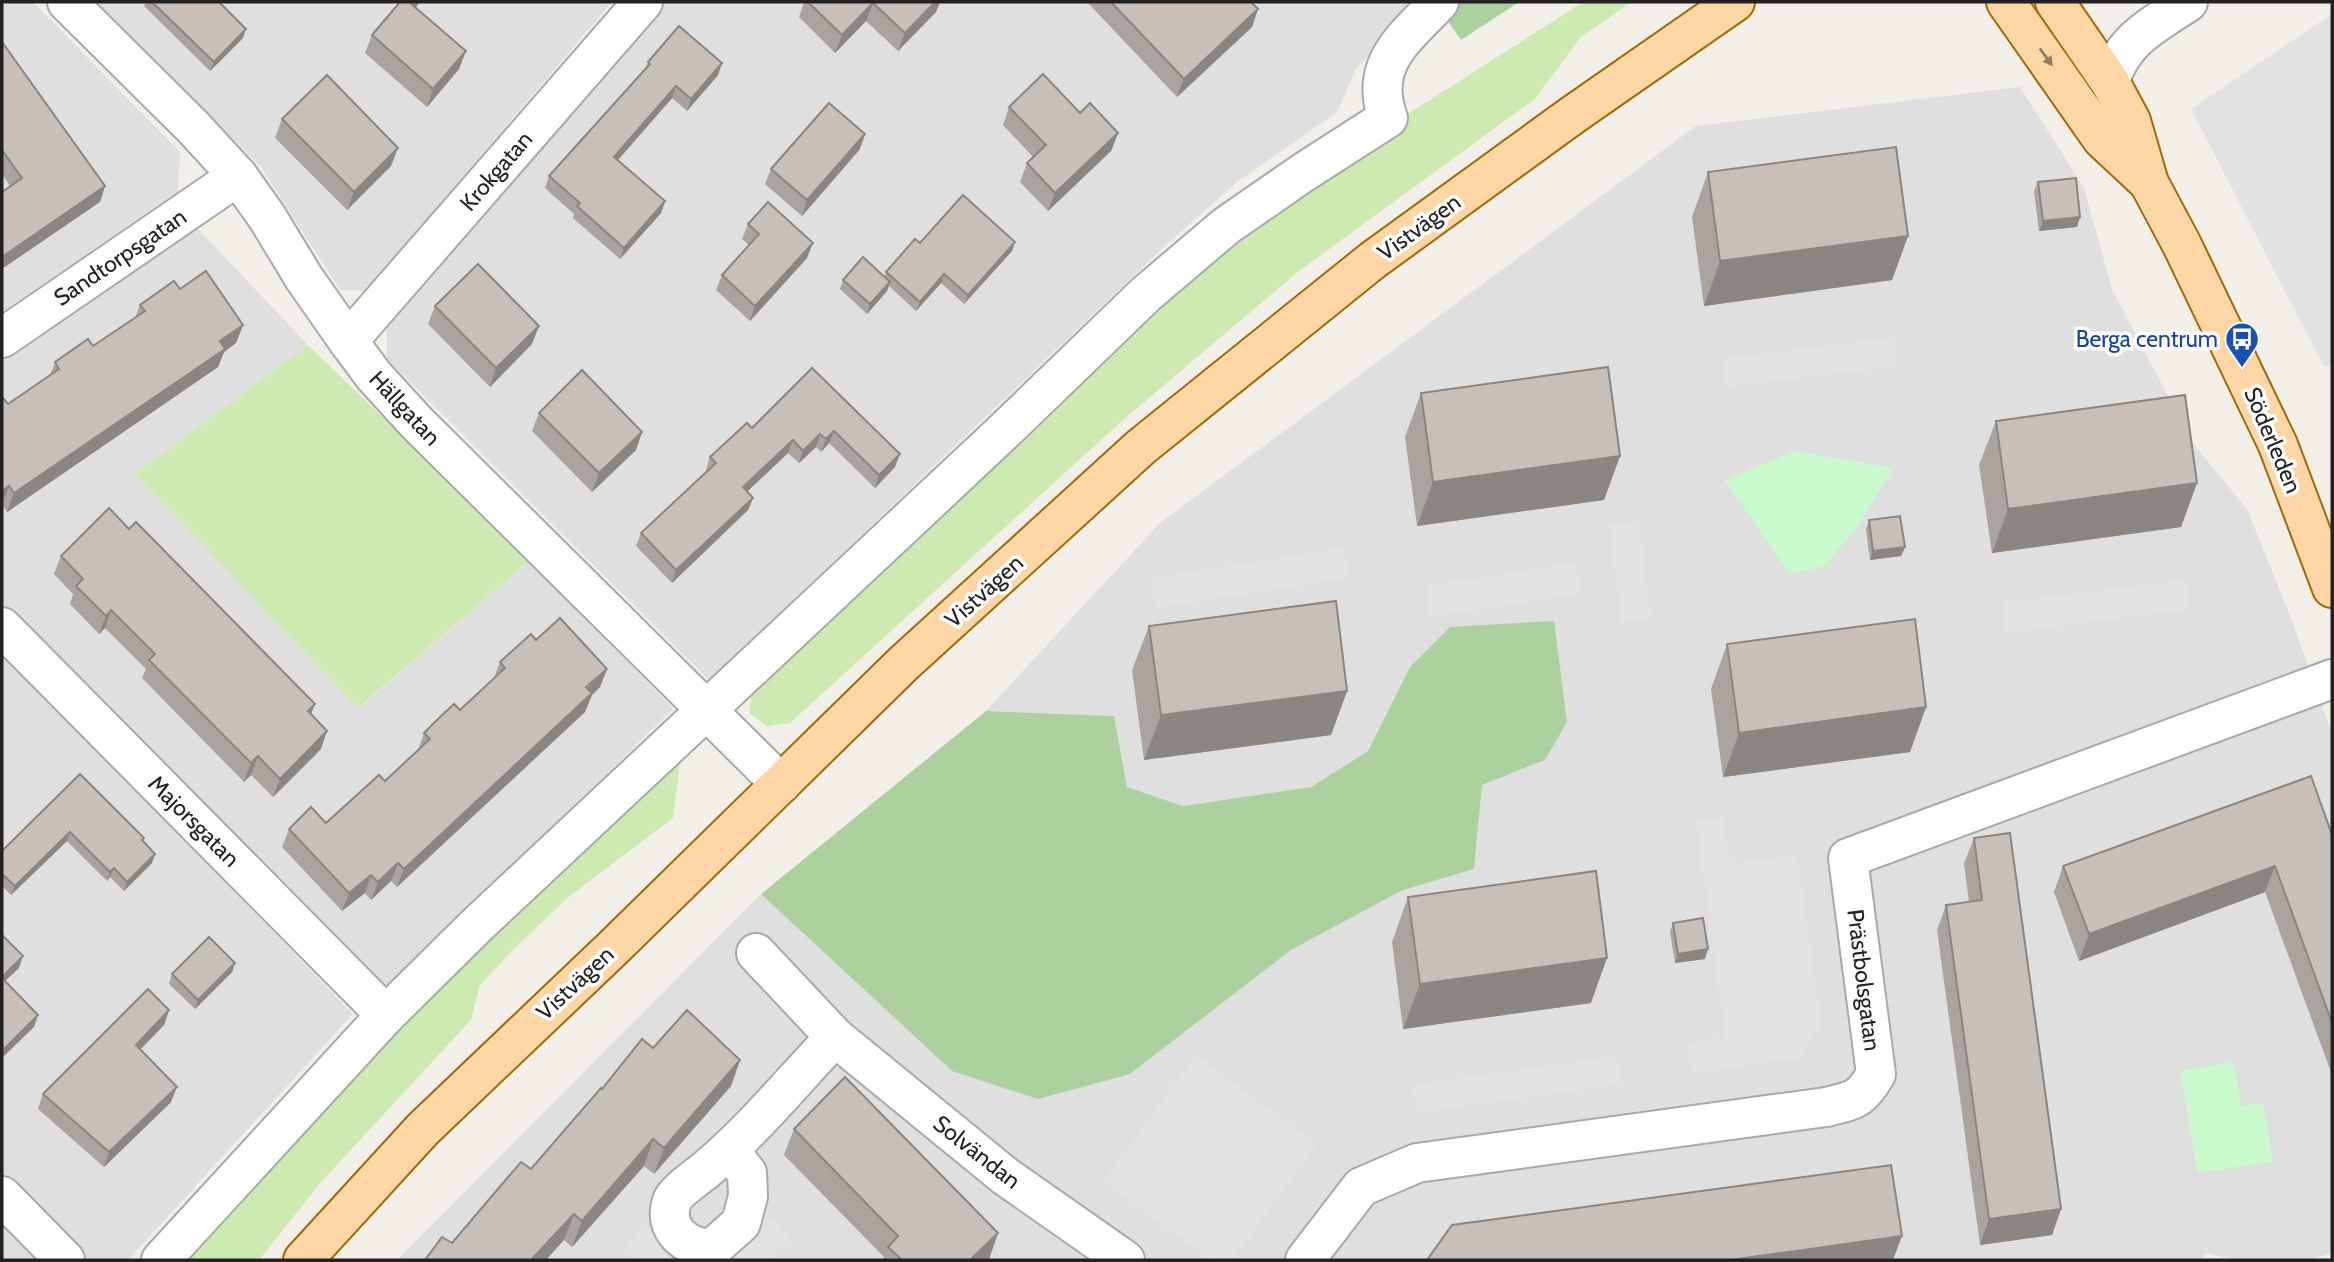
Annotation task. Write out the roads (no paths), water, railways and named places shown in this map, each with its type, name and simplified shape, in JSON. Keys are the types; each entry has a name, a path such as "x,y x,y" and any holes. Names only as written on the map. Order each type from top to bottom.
{"main road":[{"name":"Vistvägen","path":"303,1260 423,1129 905,663 1141,447 1373,260 1574,114 1735,2"},
{"name":"Söderleden","path":"2006,2 2102,139 2149,183"},
{"name":"Söderleden","path":"2055,2 2110,82 2131,121 2149,183 2182,245 2278,445 2332,588"}],"street":[{"name":"Hällgatan","path":"67,2 193,127 238,176 304,278 374,376 417,423 781,784"},
{"name":"Krokgatan","path":"348,341 643,2"},
{"path":"161,1260 386,1014 1146,294 1226,226 1388,118 1383,103 1384,68 1392,51 1438,2"},
{"path":"2110,82 2115,65 2129,44 2188,2"},
{"name":"Sandtorpsgatan","path":"2,338 238,176"},
{"name":"Majorsgatan","path":"2,626 386,1014"},
{"name":"Prästbolsgatan","path":"1305,1260 1361,1187 1417,1163 1826,1107 1847,1102 1865,1093 1876,1074 1848,858 2332,679"},
{"name":"Solvändan","path":"756,953 835,1037 1006,1176 1125,1260"},
{"path":"729,1150 835,1037"},
{"path":"2,1196 65,1260"}],"place":[{"name":"Berga centrum","path":"2242,369"}]}
